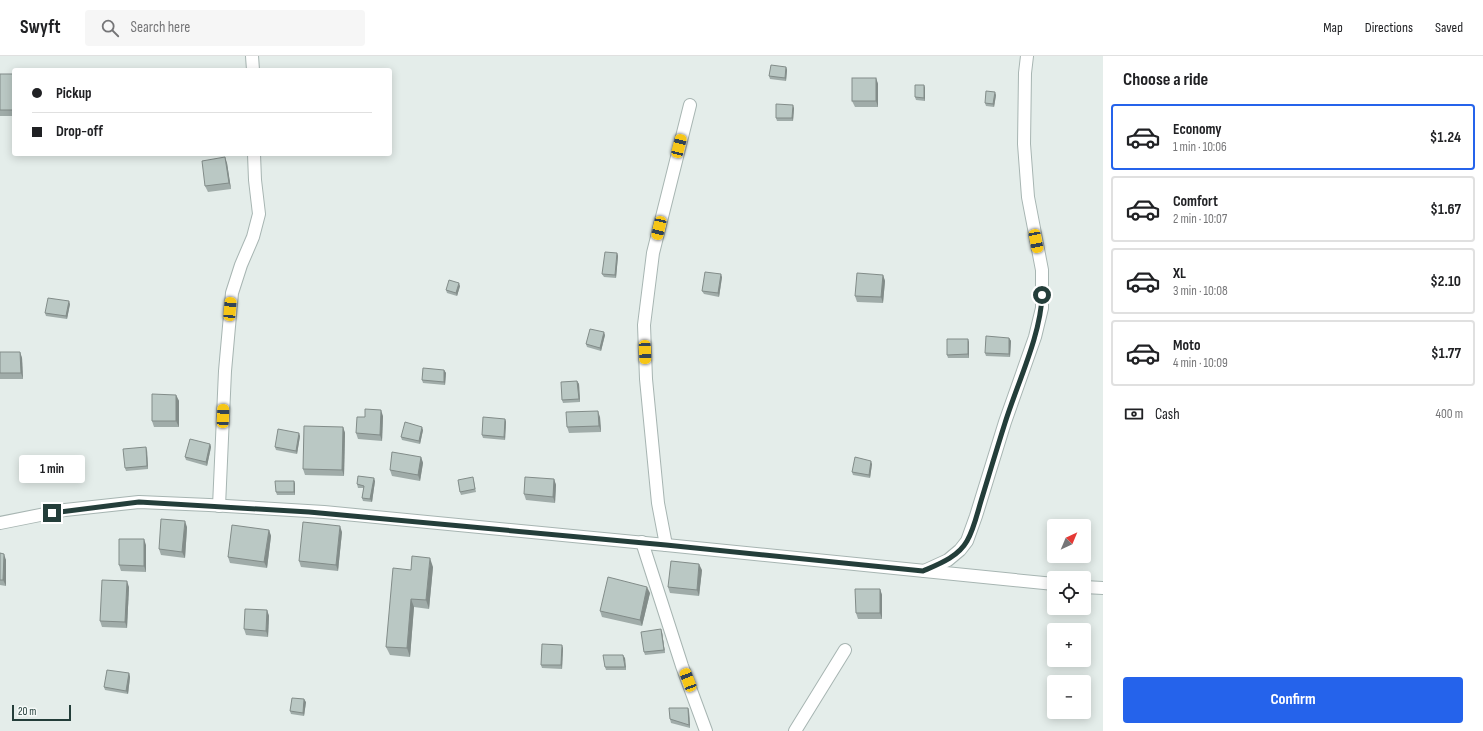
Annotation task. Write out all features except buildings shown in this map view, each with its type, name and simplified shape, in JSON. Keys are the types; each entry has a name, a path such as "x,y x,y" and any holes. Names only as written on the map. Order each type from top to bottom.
{"street":[{"path":"252,56 253,68"},
{"path":"923,571 948,560 960,550 967,541 1005,422 1035,337 1042,308 1042,270 1028,197 1024,144 1025,73 1027,56"},
{"path":"666,545 658,503 646,379 644,325 653,253 690,105"},
{"path":"219,506 225,371 232,293 241,265 253,237 259,214 254,156"},
{"path":"0,523 65,510 139,502 324,512 642,542 1047,583"},
{"path":"642,542 682,666 706,731"},
{"path":"1091,587 1103,588"},
{"path":"796,731 845,650"}],"route":[{"path":"52,513 65,510 139,502 209,505 354,515 923,571 948,560 960,550 967,541 1005,422 1035,337 1042,308 1042,295"}]}
